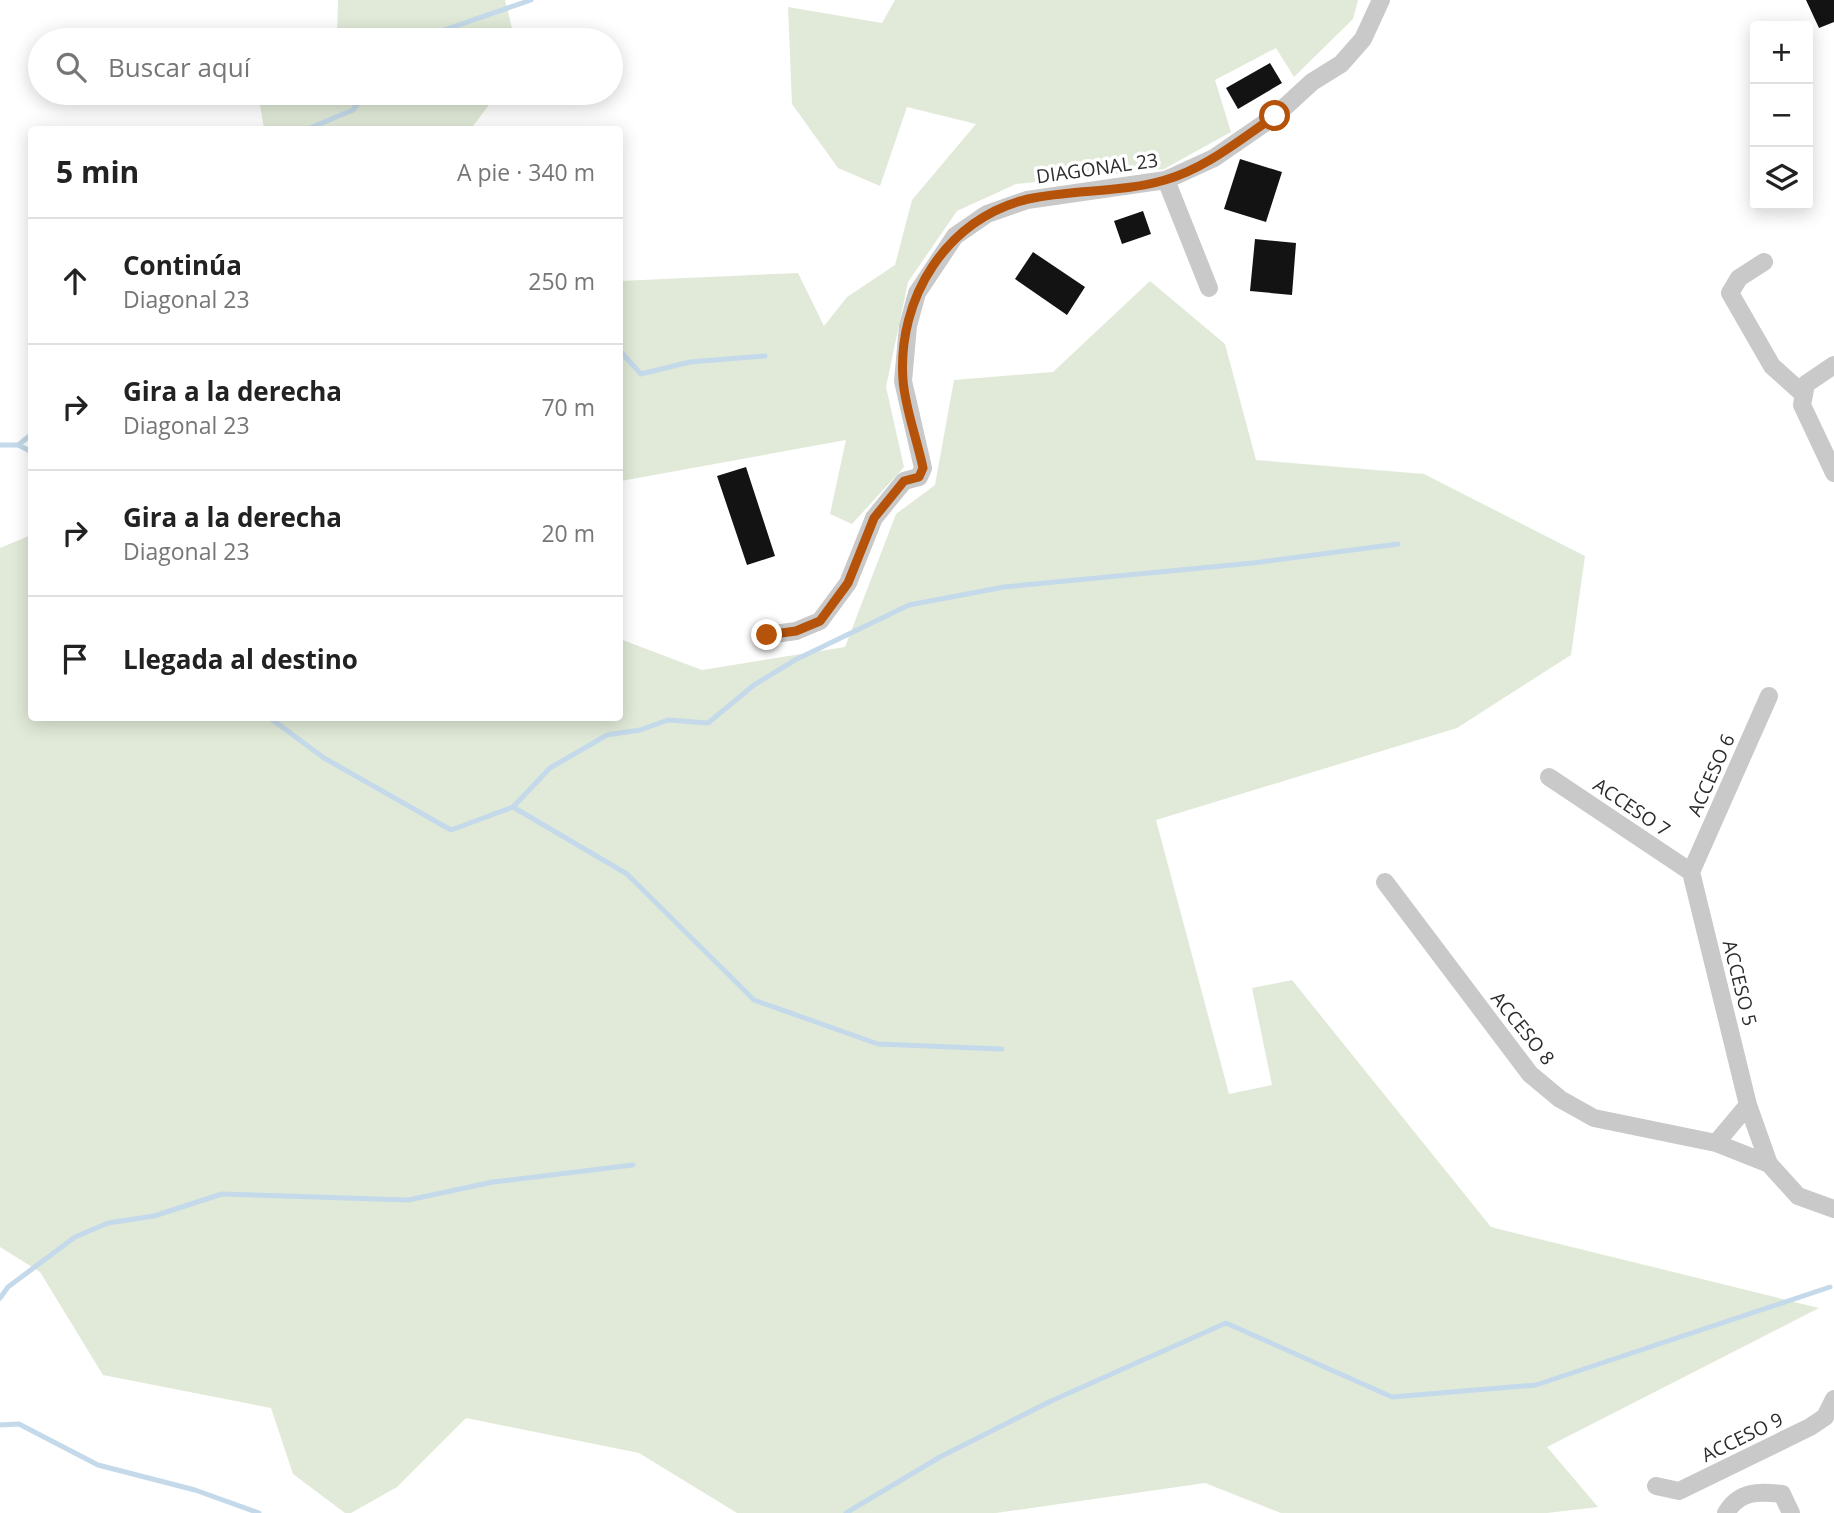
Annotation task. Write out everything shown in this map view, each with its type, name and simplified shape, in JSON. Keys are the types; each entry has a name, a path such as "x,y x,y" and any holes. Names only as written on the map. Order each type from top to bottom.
{"street":[{"name":"DIAGONAL 23","path":"767,635 796,631 820,621 848,583 874,518 904,481 919,477 923,468 903,381 908,326 917,293 955,236 986,214 1027,200 1166,180 1214,158 1275,116 1312,82 1341,65 1363,39 1381,0"},
{"path":"1166,180 1209,288"},
{"path":"1764,262 1739,278 1730,293 1772,366 1802,393"},
{"path":"1834,365 1806,384 1802,393 1802,405 1834,473"},
{"name":"ACCESO 6","path":"1691,872 1769,696"},
{"name":"ACCESO 7","path":"1549,777 1691,872"},
{"name":"ACCESO 5","path":"1691,872 1748,1105 1769,1164"},
{"name":"ACCESO 8","path":"1384,882 1530,1074 1560,1100 1594,1118 1716,1143 1769,1164"},
{"path":"1716,1143 1748,1105"},
{"path":"1769,1164 1798,1196 1834,1209"},
{"name":"ACCESO 9","path":"1656,1486 1679,1491 1810,1427 1825,1417 1834,1399"},
{"path":"1726,1513 1733,1500 1750,1492 1768,1492 1782,1494 1791,1513"}],"green space":[{"path":"338,0 505,0 512,28 337,28"},
{"path":"895,0 1358,0 1353,19 1294,77 1276,48 1215,80 1231,132 1164,169 1016,184 957,211 908,282 886,387 904,467 852,524 830,514 846,440 623,481 623,281 798,273 824,326 847,297 895,265 912,200 976,124 907,107 880,186 838,168 792,104 788,7 882,23"},
{"path":"260,105 489,105 473,126 264,126"},
{"path":"1150,281 1225,344 1256,460 1424,474 1585,556 1571,655 1457,728 1156,820 1229,1094 1272,1085 1252,988 1292,980 1491,1227 1819,1308 1547,1447 1598,1507 1547,1513 1281,1513 1205,1483 996,1513 737,1513 639,1453 466,1418 397,1487 351,1513 345,1513 293,1474 271,1408 103,1375 40,1272 0,1247 0,548 28,536 28,721 623,721 623,640 702,670 845,647 896,514 935,485 954,380 1053,372"}],"building":[{"path":"1806,0 1834,0 1834,22 1819,28"},
{"path":"1270,63 1282,83 1238,109 1226,88"},
{"path":"1240,159 1282,172 1266,222 1224,209"},
{"path":"1143,211 1151,234 1122,244 1114,221"},
{"path":"1255,239 1296,243 1292,295 1250,291"},
{"path":"1033,252 1085,287 1067,315 1015,279"},
{"path":"746,467 775,556 747,565 717,476"}],"waterway":[{"path":"450,28 531,0"},
{"path":"315,126 353,110 357,105"},
{"path":"623,354 641,374 690,362 765,356"},
{"path":"18,445 28,437"},
{"path":"0,445 18,445 28,450"},
{"path":"513,807 550,768 607,735 640,730 668,720 708,723 754,685 795,660 909,605 1004,587 1253,563 1398,544"},
{"path":"274,721 324,758 451,830 513,807 627,874 754,1000 878,1044 1002,1049"},
{"path":"0,1298 8,1287 75,1237 108,1223 154,1216 222,1194 408,1200 493,1182 633,1165"},
{"path":"846,1513 940,1457 1051,1401 1226,1323 1392,1397 1536,1385 1830,1287"},
{"path":"0,1425 19,1424 98,1465 195,1490 259,1513"}],"route":[{"path":"767,635 796,631 820,621 848,583 864,549 874,518 904,481 919,477 923,468 903,381 908,326 917,293 955,236 986,214 1027,200 1166,180 1214,158 1275,116"}]}
